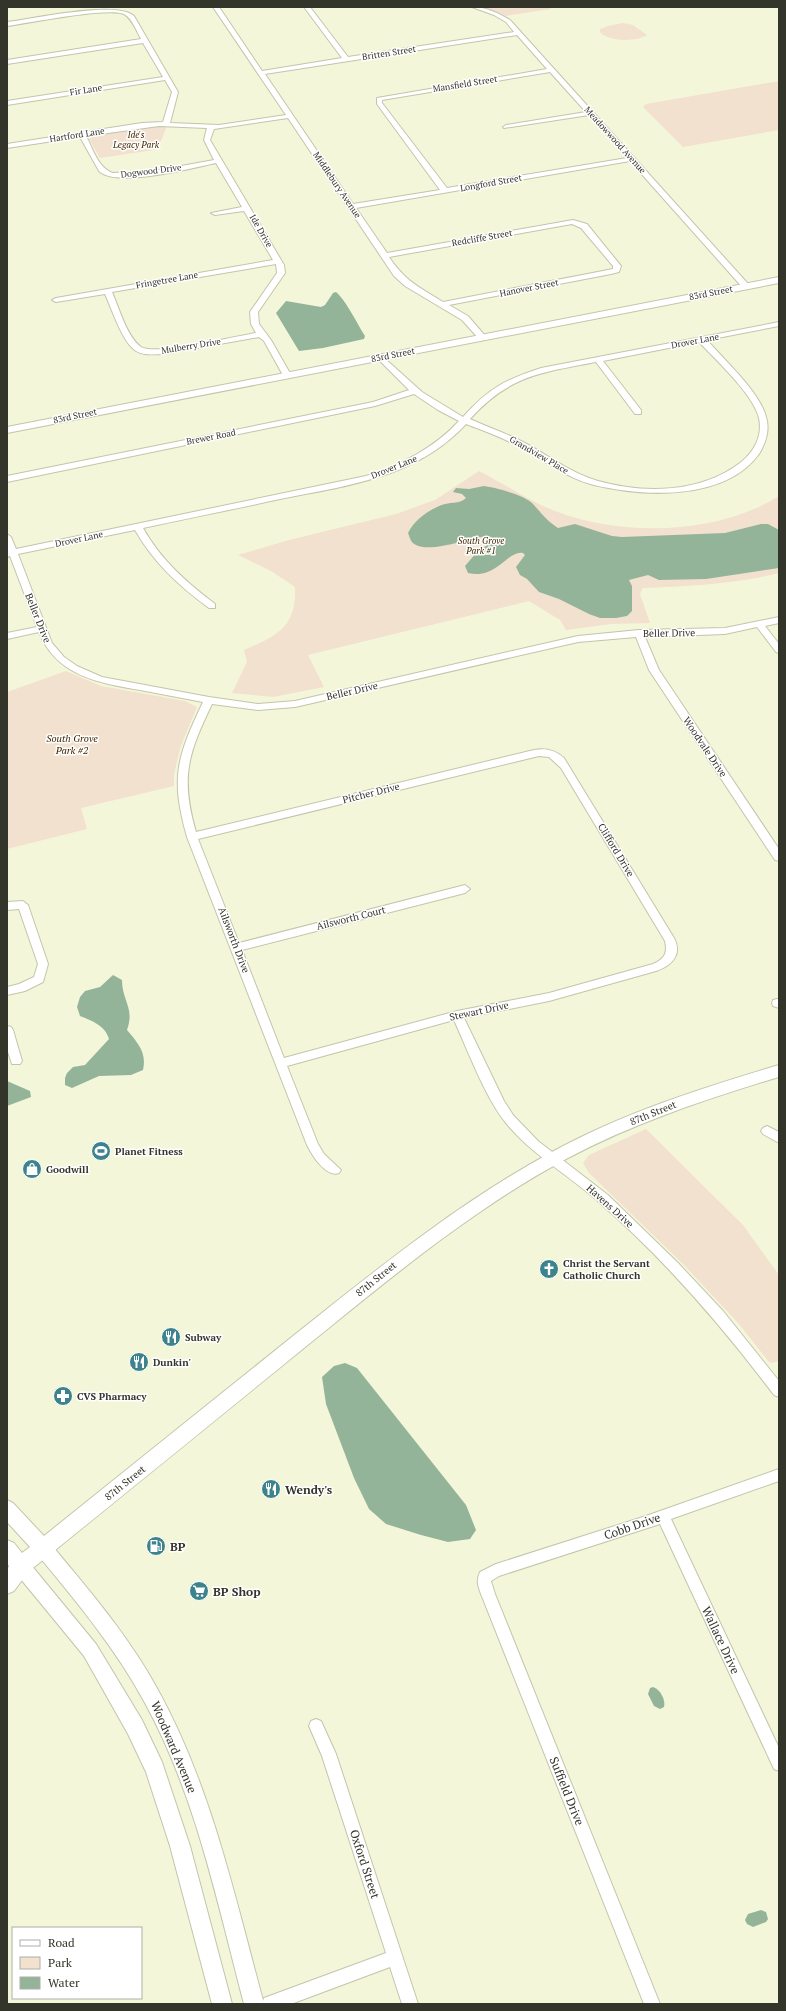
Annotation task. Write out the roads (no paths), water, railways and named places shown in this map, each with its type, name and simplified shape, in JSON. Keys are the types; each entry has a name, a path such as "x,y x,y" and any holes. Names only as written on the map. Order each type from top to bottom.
{"main road":[{"name":"83rd Street","path":"7,430 779,280"},
{"name":"87th Street","path":"7,1585 14,1569 44,1548 400,1260 462,1214 505,1187 583,1143 647,1115 704,1093 779,1071"},
{"name":"Woodward Avenue","path":"7,1509 44,1548"},
{"path":"7,1549 14,1569"}],"street":[{"name":"Middlebury Avenue","path":"216,7 397,274 408,284 465,318 483,338"},
{"path":"307,7 346,59"},
{"name":"Meadowwood Avenue","path":"475,7 504,18 746,286"},
{"path":"7,24 94,11 117,10 125,12 130,16 175,92 175,97 166,124"},
{"name":"Britten Street","path":"260,73 518,33"},
{"path":"7,62 144,41"},
{"name":"Mansfield Street","path":"445,191 379,103 379,99 552,70"},
{"name":"Fir Lane","path":"7,103 166,78"},
{"path":"506,127 591,113"},
{"name":"Hartford Lane","path":"7,146 142,124 166,124 211,128 290,116"},
{"name":"Ide Drive","path":"211,128 207,140 217,161 278,261"},
{"name":"Dogwood Drive","path":"82,134 102,170 109,174 118,176 217,161"},
{"name":"Longford Street","path":"351,207 631,159"},
{"path":"215,213 247,208"},
{"name":"Redcliffe Street","path":"384,256 579,222 617,265 616,270"},
{"path":"278,261 281,272 254,312 255,324 261,334 261,341 284,375"},
{"name":"Fringetree Lane","path":"56,300 278,261"},
{"name":"Hanover Street","path":"442,304 616,270"},
{"name":"Mulberry Drive","path":"108,291 131,340 138,348 148,352 164,352 261,334"},
{"name":"Drover Lane","path":"10,553 356,481 389,471 416,459 438,446 486,399 509,382 544,370 779,324"},
{"name":"Grandview Place","path":"381,357 415,391 464,420 516,441 563,470 593,483 621,488 656,491 689,488 714,481 739,468 757,452 762,441 764,426 760,412 755,403 702,340"},
{"path":"598,360 638,412"},
{"name":"Brewer Road","path":"7,478 375,404 415,391"},
{"path":"138,526 151,552 163,566 183,585 212,606"},
{"name":"Beller Drive","path":"7,537 10,553 48,644 61,659 74,668 100,680 208,700 258,707 295,704 564,642 610,635 707,632 779,620"},
{"path":"759,624 779,650"},
{"path":"7,636 41,629"},
{"name":"Woodvale Drive","path":"639,633 654,670 779,857"},
{"name":"Ailsworth Drive","path":"208,700 187,749 181,772 182,798 192,837 237,947 313,1145 320,1157 335,1170"},
{"name":"Pitcher Drive","path":"192,837 527,755 550,752"},
{"name":"Clifford Drive","path":"550,752 558,757 565,766 670,941 673,954"},
{"name":"Ailsworth Court","path":"237,947 464,889"},
{"path":"7,906 24,905 43,964 39,979 21,988 7,991"},
{"name":"Stewart Drive","path":"281,1063 457,1015 549,997 656,968 665,964 673,954"},
{"name":"Havens Drive","path":"457,1015 506,1114 513,1123 554,1159 603,1198 674,1267 777,1384"},
{"path":"7,1030 16,1061"},
{"path":"767,1131 779,1138"},
{"name":"Cobb Drive","path":"485,1577 496,1571 663,1516 779,1475"},
{"name":"Wallace Drive","path":"663,1516 779,1764"},
{"name":"Woodward Avenue","path":"44,1548 108,1627 152,1697 167,1726 196,1797 254,2004"},
{"path":"14,1569 90,1650 121,1700 152,1762 164,1793 180,1846 222,2004"},
{"name":"Suffield Drive","path":"485,1577 484,1583 488,1594 652,2004"},
{"name":"Oxford Street","path":"316,1726 329,1754 410,2004"},
{"path":"270,2004 395,1956"}],"water":[{"path":"336,292 340,295 351,312 365,336 364,339 323,348 299,351 276,313 286,301 321,307 325,305 333,293"},
{"path":"484,486 503,490 524,498 533,504 558,528 575,524 612,536 622,537 725,533 761,524 768,524 779,530 779,568 706,579 659,580 648,575 629,580 632,586 632,611 627,616 600,618 559,599 539,592 527,579 520,575 516,567 525,555 523,553 517,553 494,569 487,572 478,574 468,573 465,566 477,552 493,541 491,537 480,537 431,547 423,547 412,542 408,533 419,519 429,511 440,506 458,502 466,498 462,494 453,492 456,488 469,489"},
{"path":"113,975 122,980 130,1016 127,1030 141,1048 143,1053 143,1070 131,1075 99,1076 72,1088 65,1085 67,1073 73,1067 85,1065 109,1039 101,1027 80,1016 77,1007 80,997 85,991 100,987"},
{"path":"7,1081 30,1091 31,1097 7,1106"},
{"path":"345,1363 357,1368 466,1505 476,1530 470,1539 448,1542 421,1535 386,1524 369,1509 354,1478 326,1404 322,1377 334,1366"},
{"path":"653,1687 660,1692 663,1698 664,1707 660,1709 654,1706 648,1694 650,1688"},
{"path":"761,1910 766,1912 768,1919 766,1922 753,1927 747,1924 745,1920 748,1914"}],"place":[{"name":"Planet Fitness","path":"101,1151"},
{"name":"Goodwill","path":"32,1169"},
{"name":"Christ the Servant Catholic Church","path":"549,1269"},
{"name":"Subway","path":"171,1337"},
{"name":"Dunkin'","path":"139,1362"},
{"name":"CVS Pharmacy","path":"63,1396"},
{"name":"Wendy's","path":"271,1489"},
{"name":"BP","path":"156,1546"},
{"name":"BP Shop","path":"199,1591"}],"park label":[{"name":"Ide's Legacy Park","path":"136,140"},
{"name":"South Grove Park #1","path":"481,546"},
{"name":"South Grove Park #2","path":"72,744"}]}
